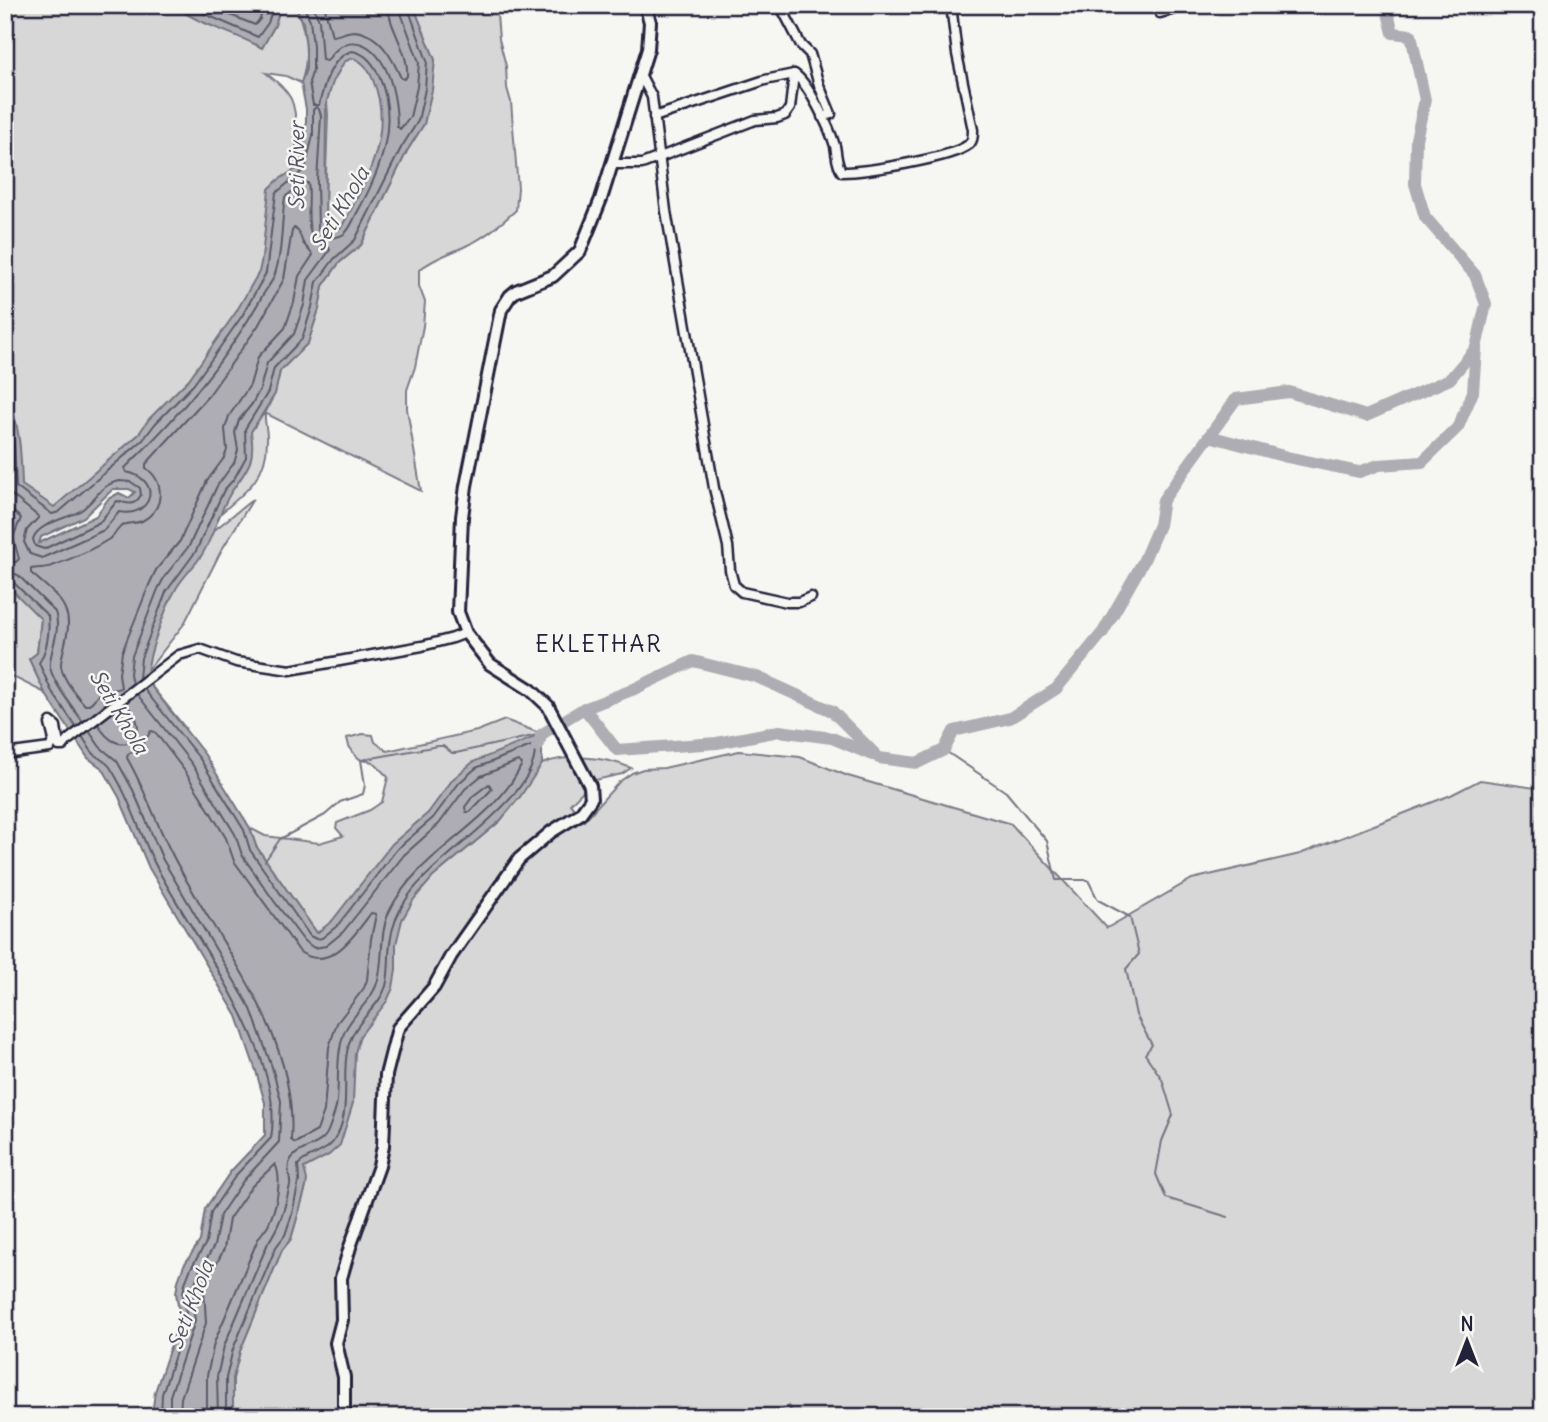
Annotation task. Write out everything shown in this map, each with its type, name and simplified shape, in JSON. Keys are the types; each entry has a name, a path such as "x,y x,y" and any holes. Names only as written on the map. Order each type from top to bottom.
{"main road":[{"path":"344,1417 344,1377 336,1343 342,1320 341,1278 379,1166 383,1146 386,1075 398,1028 434,987 451,956 519,859 551,832 586,809 592,799 590,786 548,706 531,690 490,664 460,620 458,604 462,517 501,310 516,291 553,276 580,251 601,199 650,37 650,22 645,5"}],"street":[{"path":"822,5 781,7 801,45 810,54 831,114 822,117"},
{"path":"794,74 802,82 831,135 838,166 842,172 917,162 969,145 973,139 973,130 957,54 951,5"},
{"path":"1160,13 1191,5"},
{"path":"640,74 652,97 666,211 714,488 728,546 734,586 743,592 787,602 799,602 811,597"},
{"path":"654,117 765,80 794,74"},
{"path":"611,164 642,164 755,120 785,115 790,108 794,74"},
{"path":"5,754 50,748 54,740 51,722 55,726 59,746 63,746 179,655 200,649 236,662 290,670 422,646 466,632"}],"shaded area":[{"path":"5,5 173,5 194,18 262,48 275,25 281,5 295,5 306,44 301,83 286,76 266,73 287,93 295,112 295,161 299,167 301,216 210,366 41,537 35,553 34,569 5,391"},
{"path":"383,5 405,65 369,176 341,228 324,230 328,115 324,57"},
{"path":"413,5 494,5 511,102 518,188 516,210 482,237 437,258 419,270 419,286 425,302 423,326 415,367 407,390 407,409 421,491 265,413 275,393 280,371 308,343 323,286 339,263 361,245 407,151 424,124 435,60"},
{"path":"265,413 267,441 262,468 249,488 211,522 247,433"},
{"path":"253,499 221,551 184,624 145,674 148,682 186,729 99,662 212,532"},
{"path":"5,563 41,619 37,653 29,659 45,693 5,673"},
{"path":"505,720 542,734 322,948 317,933 256,846 250,828 265,836 319,843 343,836 336,828 337,823 370,810 382,802 388,777 373,762 361,760 355,755 347,738 363,734 373,735 375,742 387,751 477,731"},
{"path":"739,751 800,757 848,776 1011,824 1107,928 1192,879 1300,854 1451,795 1480,780 1543,789 1543,1417 795,1417 788,1406 765,1417 223,1417 240,1351 282,1250 291,1239 306,1187 300,1158 406,905 433,877 500,821 542,764 563,758 587,758 610,761 631,768 622,774 586,782 583,791 570,804 584,821 619,782 632,773"}],"water":[{"path":"173,5 281,5 275,25 262,48 194,18"},
{"name":"Seti Khola","path":"295,5 413,5 435,60 432,90 424,124 407,151 361,245 339,263 323,286 308,343 280,371 275,394 251,432 251,460 226,501 203,553 177,587 168,606 152,649 148,682 205,755 250,828 256,846 317,933 332,921 392,844 428,813 453,779 473,762 542,734 542,764 500,821 433,877 414,899 402,920 396,944 393,988 387,1001 360,1036 355,1053 353,1103 340,1145 329,1155 304,1168 306,1187 291,1239 282,1250 240,1351 233,1378 233,1417 155,1417 155,1392 180,1318 176,1293 178,1281 184,1265 200,1241 205,1209 231,1171 265,1135 265,1103 237,1016 149,868 119,797 103,769 88,758 45,693 29,659 37,653 41,619 5,583 5,391 17,425 22,485 54,507 138,435 149,419 189,379 236,312 259,272 269,189 299,167 306,134 306,109 301,83 306,69 303,22","holes":["352,58 365,66 373,80 381,119 379,138 368,175 341,228 325,230 326,104 333,82 344,62","113,489 129,489 135,492 129,498 119,493 108,499 96,516 39,543 41,537 84,517"]}],"waterway":[{"path":"537,747 542,734 581,710 632,690 693,661 757,677 832,711 879,758 917,763 944,750 954,731 1010,718 1056,689 1103,632 1143,562 1159,525 1163,500 1236,399 1289,392 1366,416 1450,379 1476,348 1486,304 1475,275 1425,217 1415,184 1416,139 1425,100 1411,35 1393,33 1386,5"},
{"path":"1209,436 1287,457 1359,472 1379,465 1422,462 1458,427 1473,392 1476,348"},
{"path":"584,708 617,750 717,743 779,731 832,738 872,755"},
{"path":"265,861 280,839 325,815 340,802 363,794 365,785 361,760 438,746 456,753 542,734"},
{"path":"944,750 1006,792 1047,841 1056,880 1088,880 1098,900 1130,917 1139,954 1126,969 1136,1015 1152,1045 1145,1054 1162,1079 1173,1115 1162,1141 1156,1174 1166,1198 1228,1217"}],"district":[{"name":"EKLETHAR","path":"599,644"}],"water label":[{"name":"Seti River","path":"297,166"}]}
